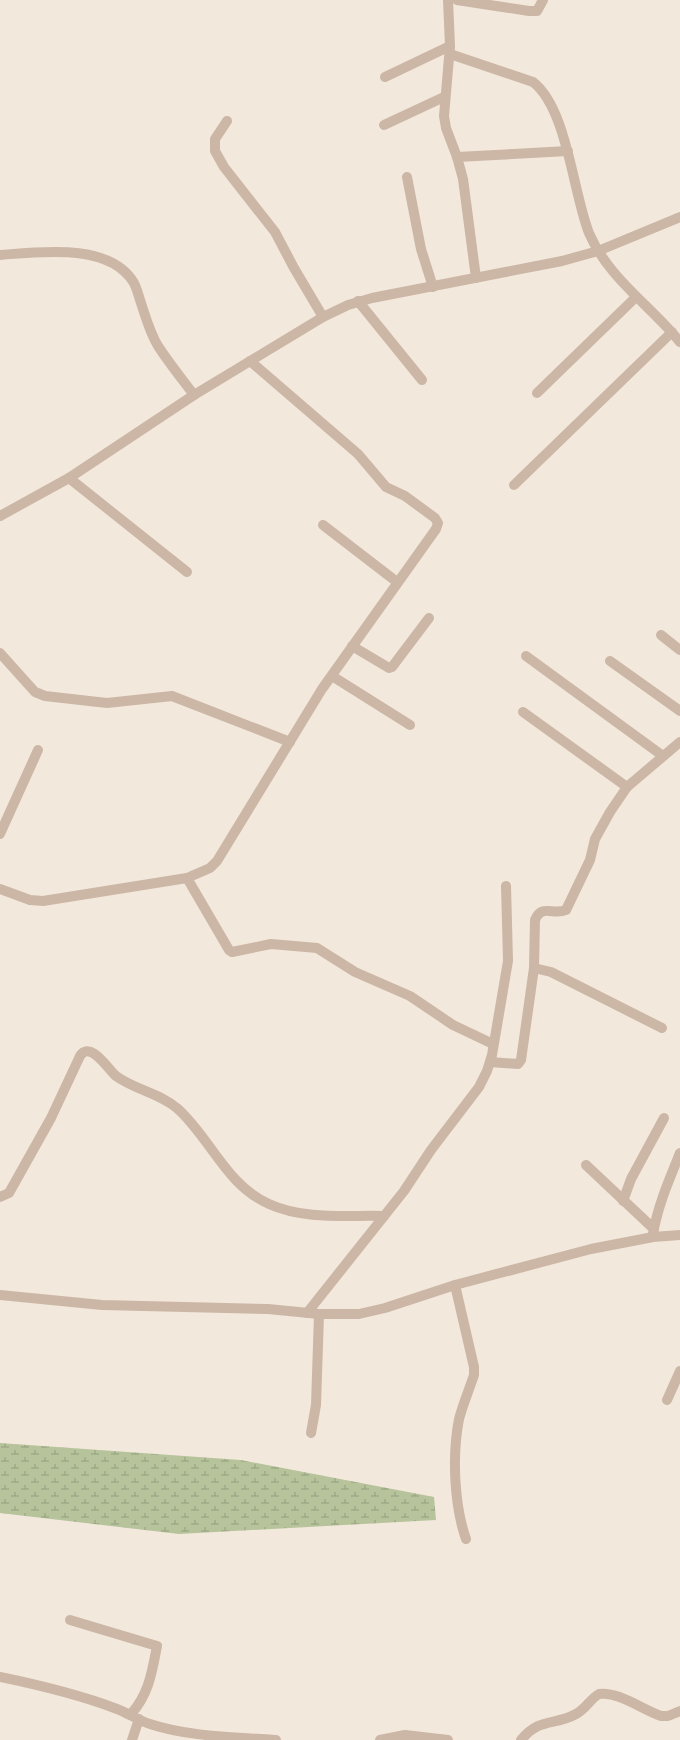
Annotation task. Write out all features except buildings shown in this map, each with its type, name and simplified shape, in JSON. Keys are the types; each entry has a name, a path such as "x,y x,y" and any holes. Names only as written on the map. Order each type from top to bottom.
{"street":[{"path":"448,0 450,50 444,97 446,128 457,157 462,179 476,278"},
{"path":"458,0 529,12 536,11 543,0"},
{"path":"385,77 450,50 533,82 541,88 547,98 568,151 580,207 590,235 598,251 636,298 672,332 680,342"},
{"path":"384,125 444,97"},
{"path":"227,121 216,139 215,151 224,167 279,238 294,268 323,317"},
{"path":"457,157 568,151"},
{"path":"407,177 421,249 433,287"},
{"path":"0,516 69,478 194,395 323,317 358,301 562,261 598,251 680,216"},
{"path":"0,255 60,251 83,254 110,262 125,271 135,284 147,323 158,346 194,395"},
{"path":"538,393 636,298"},
{"path":"358,301 422,380"},
{"path":"514,485 672,332"},
{"path":"0,889 30,900 43,901 187,878 210,868 217,861 290,742 352,646 436,529 438,524 435,518 405,496 386,486 358,454 250,361"},
{"path":"69,478 187,572"},
{"path":"323,525 397,582"},
{"path":"352,646 389,668 392,667 429,618"},
{"path":"661,635 680,650"},
{"path":"0,653 35,692 45,696 108,703 172,696 290,742"},
{"path":"526,656 664,756"},
{"path":"610,661 680,711"},
{"path":"332,676 410,724"},
{"path":"523,712 627,787"},
{"path":"490,1062 518,1064 521,1060 534,968 535,920 538,913 543,910 561,912 568,907 590,860 595,839 610,812 627,787 680,742"},
{"path":"0,834 38,750"},
{"path":"187,878 229,950 232,952 271,944 317,948 355,972 410,996 453,1025 493,1044"},
{"path":"307,1313 384,1216 479,1087 490,1062 508,961 506,886"},
{"path":"534,968 551,972 662,1028"},
{"path":"0,1197 9,1193 51,1118 82,1052 86,1051 95,1054 115,1075 126,1082 162,1099 176,1108 187,1118 233,1180 254,1197 287,1211 310,1215 384,1216"},
{"path":"623,1201 630,1179 664,1118"},
{"path":"654,1233 657,1214 664,1192 680,1153"},
{"path":"586,1165 654,1233"},
{"path":"0,1295 102,1305 268,1309 319,1314 359,1314 385,1308 455,1285 654,1233 680,1235"},
{"path":"455,1285 474,1367 474,1375 459,1421 456,1465 456,1495 466,1539"},
{"path":"311,1433 316,1405 319,1314"},
{"path":"668,1400 680,1371"},
{"path":"70,1620 157,1646 149,1683 135,1717 132,1740"},
{"path":"0,1677 80,1697 135,1717 148,1724 167,1729 238,1738 276,1740"},
{"path":"521,1740 528,1731 536,1726 547,1722 565,1719 584,1710 599,1694 608,1694 621,1698 661,1716 668,1716 680,1711"},
{"path":"380,1740 405,1735 448,1740"}],"green space":[{"path":"0,1443 241,1460 434,1497 436,1520 179,1534 0,1513"}]}
